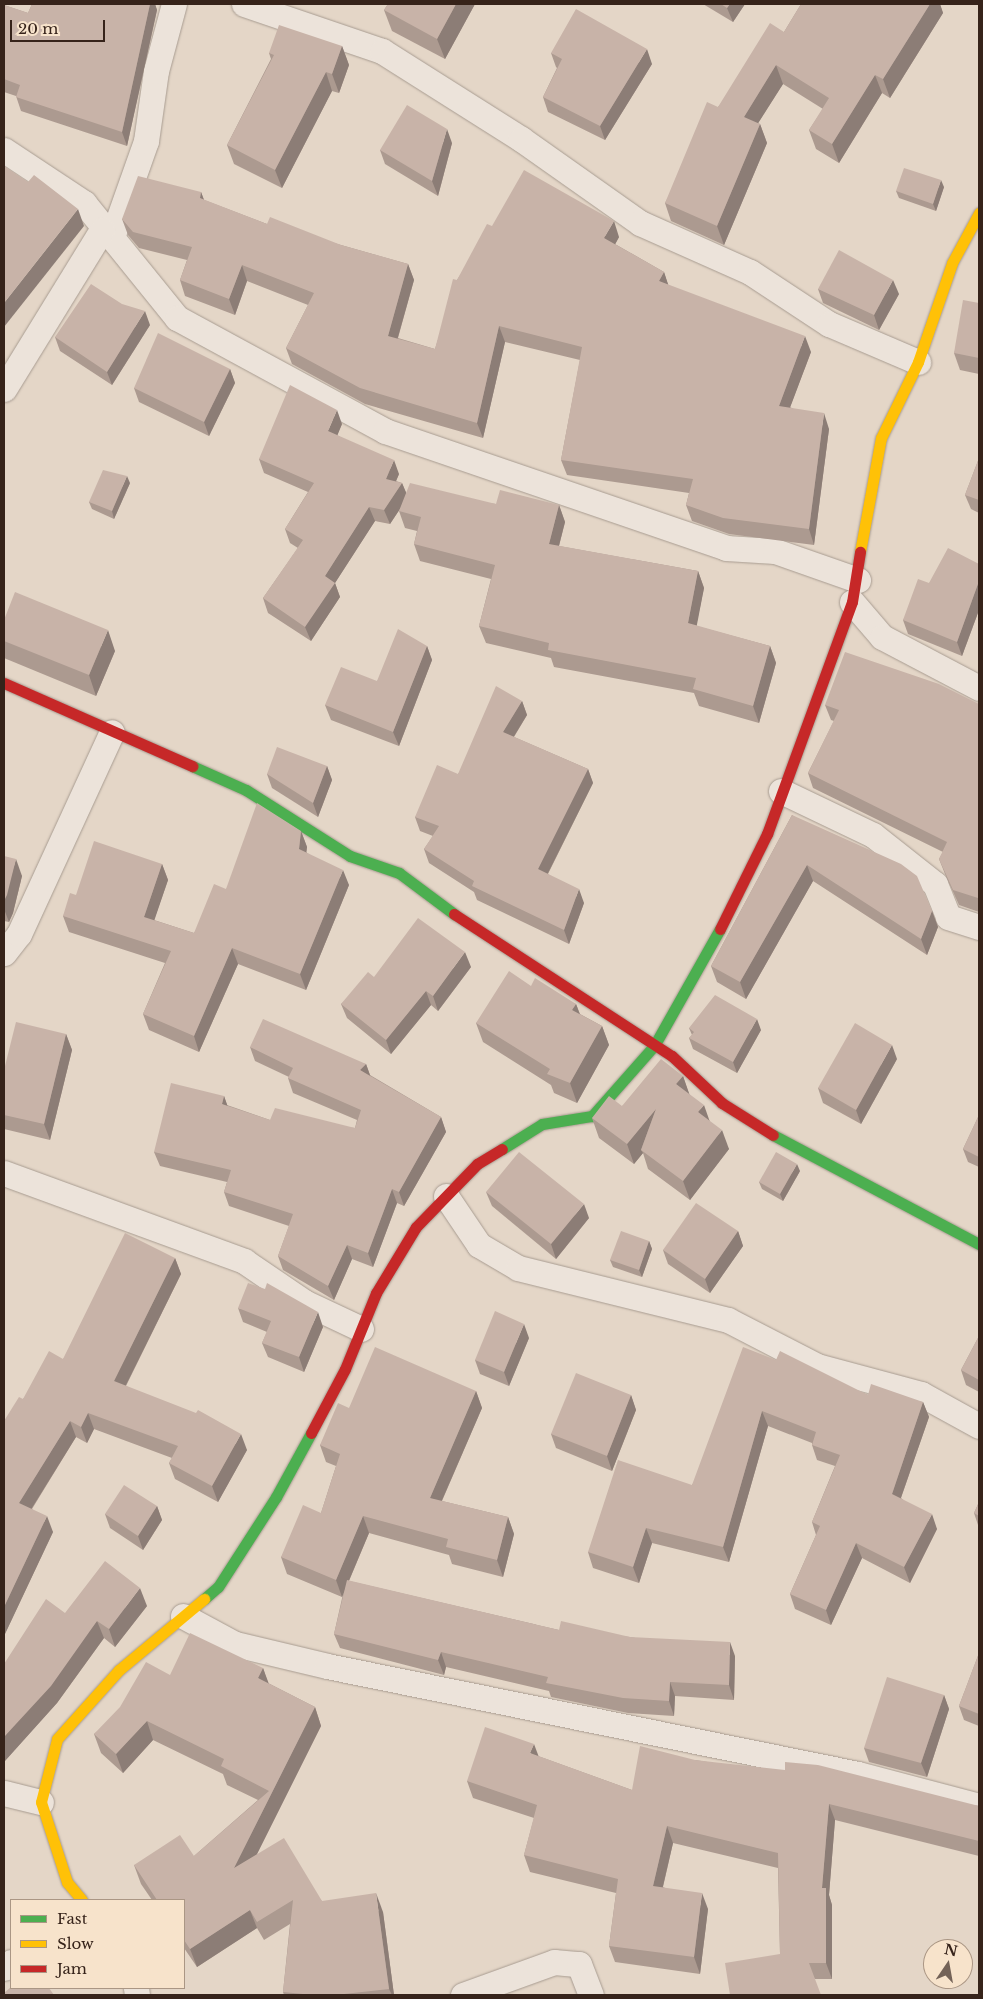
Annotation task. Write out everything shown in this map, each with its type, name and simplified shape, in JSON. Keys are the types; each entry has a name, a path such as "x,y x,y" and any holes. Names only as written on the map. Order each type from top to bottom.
{"street":[{"path":"4,388 107,233 146,141 156,70 174,4"},
{"path":"244,4 382,51 521,139 640,222 750,272 829,324 918,362"},
{"path":"4,150 84,203 177,318 385,431 726,548 775,551 855,591 882,637 979,688"},
{"path":"70,1894 41,1802 57,1739 119,1670 218,1587 276,1498 361,1329 376,1293 416,1227 477,1164 542,1124 592,1116 654,1046 730,911 767,834 855,591 861,527 881,438 918,362 952,263 977,223"},
{"path":"4,683 246,790 350,856 399,873 491,942 672,1056 722,1103 774,1136 979,1244"},
{"path":"4,953 19,934 112,732"},
{"path":"781,791 873,835 935,884 948,917 979,927"},
{"path":"4,1173 244,1261 304,1302 361,1329"},
{"path":"446,1196 479,1245 518,1268 728,1320 817,1366 920,1394 979,1426"},
{"path":"183,1616 235,1644 327,1666 858,1774 979,1806"},
{"path":"4,1793 41,1802"},
{"path":"463,1995 554,1962 579,1964 590,1995"}],"building":[{"path":"32,4 150,4 122,132 16,97 20,85 4,79 4,5 28,13"},
{"path":"388,4 456,4 437,39 384,10"},
{"path":"721,4 730,4 727,8"},
{"path":"801,4 930,4 883,79 875,75 832,144 809,130 829,98 776,65 744,117 760,124 717,226 665,203 707,102 718,107 770,23 784,32"},
{"path":"576,9 647,49 600,126 543,97 562,59 551,53"},
{"path":"279,25 342,46 332,74 326,72 275,170 227,145 274,55 269,53"},
{"path":"407,105 447,129 432,181 380,150"},
{"path":"4,166 28,182 34,175 78,209 4,303"},
{"path":"904,168 941,180 933,204 896,191"},
{"path":"524,170 614,221 604,238 664,272 659,281 805,336 779,406 824,413 809,529 723,518 686,505 693,479 561,460 582,347 499,326 477,423 360,388 286,348 314,293 242,265 229,299 180,280 192,247 133,232 122,219 138,176 201,192 200,198 267,224 270,217 341,245 408,264 388,336 435,349 453,279 457,280 487,224 492,226"},
{"path":"839,250 893,280 874,315 818,289"},
{"path":"91,284 122,304 145,311 107,372 55,337"},
{"path":"963,300 979,303 979,358 954,353"},
{"path":"158,333 230,369 204,422 134,388"},
{"path":"290,385 337,410 328,431 394,460 386,479 402,483 384,510 369,507 325,576 335,583 305,627 263,598 303,540 285,529 314,483 259,459"},
{"path":"979,458 979,500 965,495"},
{"path":"103,470 127,476 112,511 89,502"},
{"path":"410,483 496,504 500,490 559,505 549,544 698,571 688,623 770,646 753,706 693,689 696,678 548,650 549,643 479,626 495,565 414,544 421,517 399,511"},
{"path":"948,548 979,564 979,581 957,642 903,620 918,579 929,583"},
{"path":"15,592 108,630 89,675 4,641 4,620"},
{"path":"398,629 427,646 393,732 325,705 341,667 377,681"},
{"path":"845,652 939,684 979,704 979,900 978,898 953,890 939,859 947,842 808,773 839,710 825,705"},
{"path":"496,686 522,701 503,732 588,769 538,869 579,889 564,930 472,886 474,881 424,849 439,826 415,817 437,765 458,774"},
{"path":"277,747 327,766 313,803 267,774"},
{"path":"257,803 301,831 299,849 343,870 300,974 232,948 194,1036 143,1014 171,951 63,916 70,893 76,895 94,841 162,864 144,917 194,933 214,884 226,889"},
{"path":"792,815 901,864 917,876 932,911 921,939 807,865 740,982 711,966"},
{"path":"4,856 16,859 4,901"},
{"path":"418,918 465,952 433,996 426,991 386,1040 341,1004 368,972 374,977"},
{"path":"509,971 531,986 535,978 576,1004 572,1010 602,1026 570,1083 547,1074 550,1069 476,1023"},
{"path":"715,995 757,1019 733,1062 689,1038 694,1032 689,1028"},
{"path":"263,1019 366,1064 360,1070 441,1117 399,1192 392,1189 368,1253 347,1245 328,1286 278,1256 293,1214 224,1192 231,1170 154,1152 171,1083 224,1096 222,1104 270,1120 275,1108 355,1128 361,1110 288,1078 293,1068 250,1047"},
{"path":"16,1022 66,1034 44,1124 4,1115 4,1070"},
{"path":"855,1023 892,1045 856,1110 818,1088"},
{"path":"661,1059 683,1076 676,1084 704,1105 698,1112 722,1130 683,1181 641,1150 656,1109 627,1144 592,1118 609,1096 622,1106"},
{"path":"979,1115 979,1157 963,1149"},
{"path":"519,1152 584,1204 551,1244 486,1192"},
{"path":"776,1152 797,1164 780,1194 759,1182"},
{"path":"696,1203 738,1231 705,1279 663,1250"},
{"path":"621,1231 649,1241 639,1270 610,1260"},
{"path":"125,1233 175,1258 114,1381 196,1413 198,1410 241,1434 212,1486 169,1463 178,1446 88,1413 81,1427 70,1421 19,1503 47,1516 4,1607 4,1421 19,1397 23,1399 49,1351 63,1359"},
{"path":"248,1283 265,1289 267,1283 318,1312 299,1357 262,1343 271,1321 238,1308"},
{"path":"495,1311 524,1324 504,1372 475,1360"},
{"path":"979,1336 979,1380 961,1370"},
{"path":"375,1347 476,1391 430,1498 508,1517 497,1560 446,1547 448,1539 363,1516 336,1580 281,1557 303,1505 321,1513 340,1454 320,1445 338,1403 349,1408"},
{"path":"743,1347 776,1360 780,1351 868,1395 871,1384 923,1402 892,1494 932,1514 904,1567 856,1543 826,1610 790,1594 820,1526 812,1522 840,1455 812,1445 816,1432 762,1411 723,1547 646,1528 633,1567 588,1552 618,1460 692,1485"},
{"path":"576,1373 631,1395 607,1456 551,1434"},
{"path":"124,1485 157,1506 138,1536 105,1514"},
{"path":"979,1502 979,1516 974,1513"},
{"path":"105,1561 140,1588 109,1629 97,1621 51,1686 4,1737 4,1664 46,1599 65,1613"},
{"path":"347,1580 559,1630 561,1621 630,1637 730,1642 729,1685 670,1682 669,1701 623,1698 546,1683 548,1677 441,1652 438,1660 334,1634"},
{"path":"190,1633 263,1668 258,1678 315,1707 234,1868 284,1838 322,1901 376,1893 389,1989 335,1995 283,1992 293,1900 257,1922 250,1910 190,1949 185,1942 185,1899 156,1899 134,1865 180,1835 194,1856 269,1791 221,1766 224,1759 147,1721 116,1754 94,1734 120,1707 146,1662 170,1675"},
{"path":"979,1653 979,1714 959,1706"},
{"path":"887,1677 944,1695 921,1763 864,1748"},
{"path":"485,1727 534,1744 530,1753 632,1790 640,1746 695,1760 785,1770 785,1762 818,1765 979,1806 979,1841 829,1804 822,1888 826,1888 826,1963 809,1963 821,1995 730,1995 725,1963 780,1954 778,1853 667,1826 653,1886 702,1893 694,1957 609,1946 618,1879 524,1855 537,1805 467,1781"},
{"path":"10,1988 50,1989 54,1995 4,1995"}],"traffic: fast":[{"path":"192,766 246,790 350,856 399,873 454,914"},
{"path":"502,1149 542,1124 592,1116 654,1046 720,929"},
{"path":"773,1135 979,1244"},
{"path":"204,1599 218,1587 276,1497 311,1433"}],"traffic: slow":[{"path":"860,552 881,438 918,362 952,263 979,213"},
{"path":"81,1899 67,1882 41,1802 57,1739 119,1670 204,1599"}],"traffic: jam":[{"path":"720,929 767,834 852,602 860,552"},
{"path":"4,683 192,766"},
{"path":"454,914 672,1056 722,1103 773,1135"},
{"path":"311,1433 345,1369 376,1293 416,1227 477,1164 502,1149"}]}
